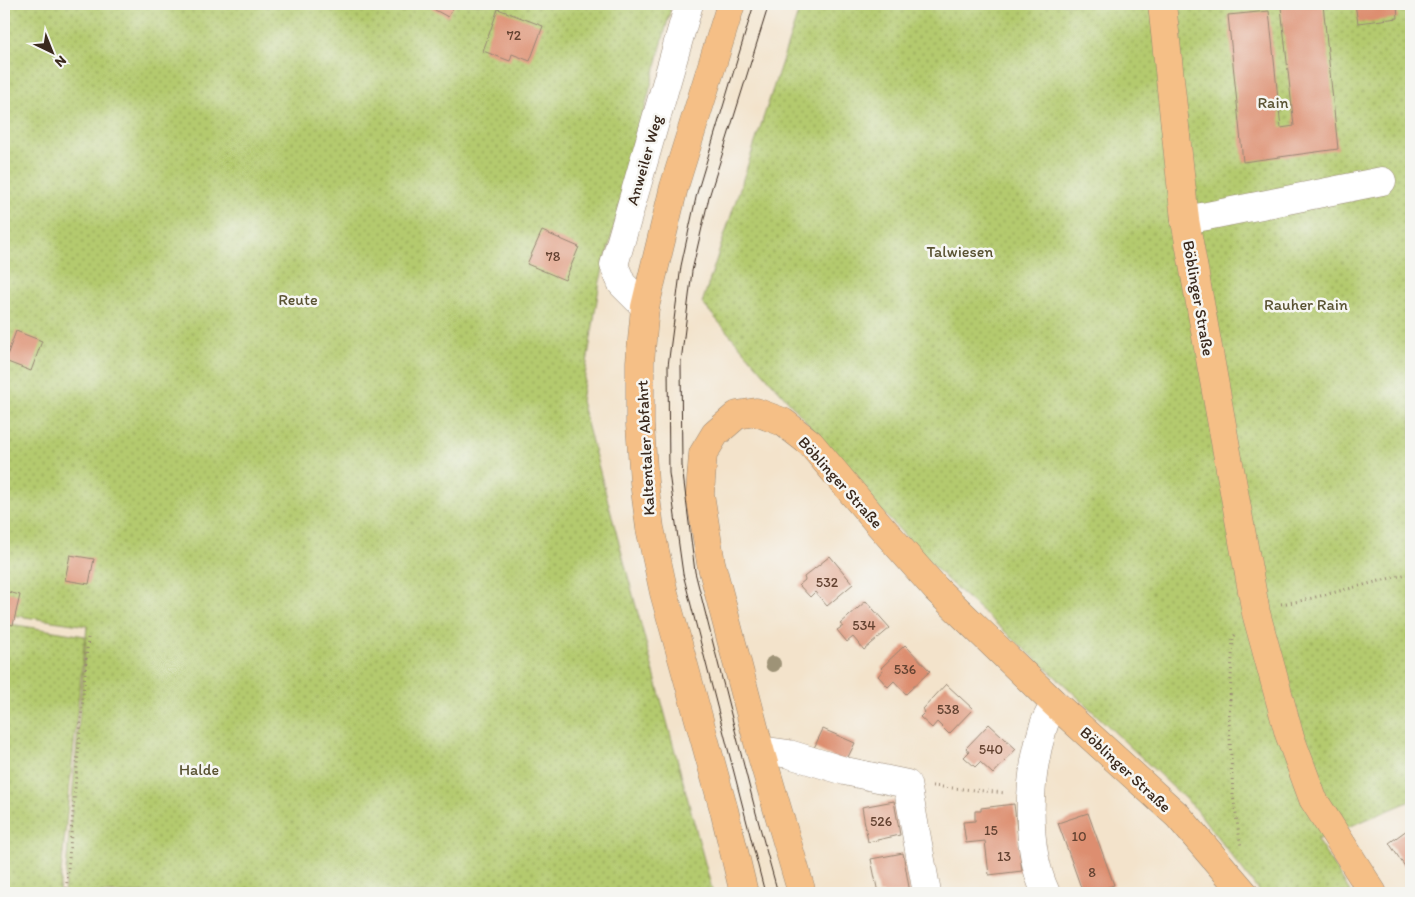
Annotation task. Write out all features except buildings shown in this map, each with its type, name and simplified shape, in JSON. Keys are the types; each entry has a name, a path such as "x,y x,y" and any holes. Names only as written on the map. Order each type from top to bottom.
{"main road":[{"name":"Kaltentaler Abfahrt","path":"732,4 674,187 646,307 640,362 640,425 644,482 650,528 664,593 724,810 744,893"},
{"name":"Böblinger Straße","path":"1162,4 1185,220 1255,610 1289,734 1313,799 1373,893"},
{"name":"Böblinger Straße","path":"802,893 760,750 711,564 700,494 703,454 715,434 737,416 756,412 783,422 810,444 936,589 1055,704 1178,816 1243,892"}],"street":[{"name":"Anweiler Weg","path":"646,307 622,284 614,265 690,4"},
{"path":"1185,220 1382,181"},
{"path":"1046,893 1036,865 1030,824 1031,796 1043,726 1055,704"},
{"path":"760,750 789,754 844,771 907,784 927,893"}],"path":[{"path":"1242,852 1233,795 1229,721 1233,637 1255,610 1300,601 1411,572"},
{"path":"66,893 88,638"},
{"path":"907,784 979,789 1031,796"}],"green space":[{"name":"Reute","path":"7,4 672,4 600,281 581,401 713,893 64,893 87,626 4,614 4,12"},
{"name":"Talwiesen","path":"801,4 1411,4 1411,801 1317,840 1351,893 1260,893 1196,809 1068,688 946,579 853,481 803,418 702,303"},
{"path":"4,623 85,636 59,893 4,893"}],"tram line":[{"path":"754,4 697,193 681,266 668,366 669,473 683,574 765,893"},
{"path":"769,4 709,197 692,271 681,362 682,466 695,572 778,893"}],"park label":[{"name":"Rain","path":"1273,102"},
{"name":"Rauher Rain","path":"1306,304"},
{"name":"Halde","path":"199,769"}]}
